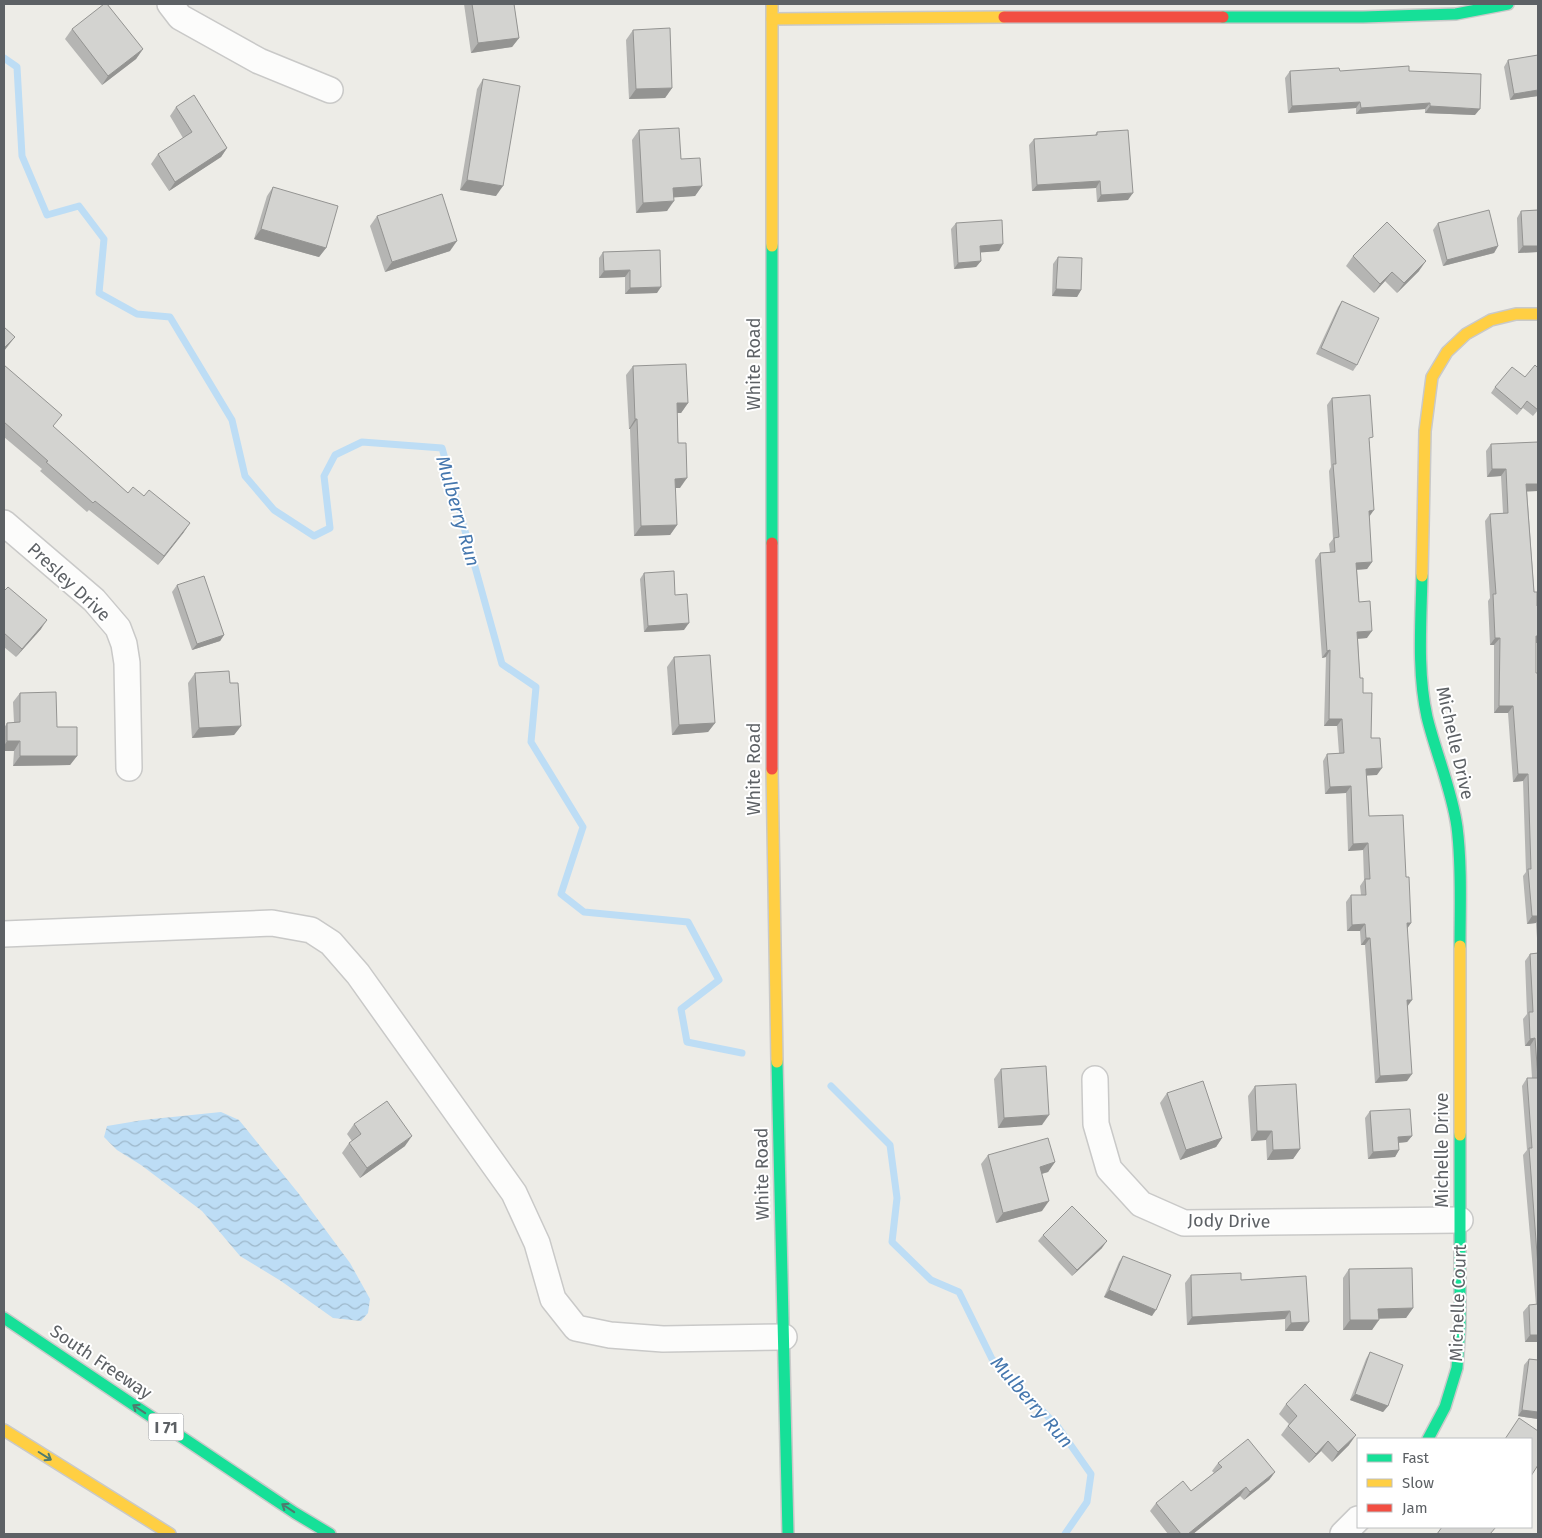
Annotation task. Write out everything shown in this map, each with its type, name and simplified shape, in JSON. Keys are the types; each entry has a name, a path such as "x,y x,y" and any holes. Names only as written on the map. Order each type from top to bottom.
{"main road":[{"name":"White Road","path":"772,4 772,817 788,1534"},
{"path":"772,19 1090,10 1363,17 1424,10 1456,14 1508,4"},
{"name":"Michelle Drive","path":"1460,1220 1460,875 1456,827 1444,772 1427,716 1420,662 1425,431 1432,377 1448,352 1466,334 1491,320 1516,314 1538,314"},
{"name":"Michelle Court","path":"1429,1438 1445,1407 1457,1368 1460,1325 1460,1220"},
{"name":"South Freeway","path":"4,1318 287,1508 330,1534"},
{"path":"4,1430 170,1534"}],"street":[{"path":"170,4 180,16 258,61 330,90"},
{"name":"Presley Drive","path":"4,523 94,600 118,628 124,644 127,663 129,768"},
{"path":"4,934 272,923 310,930 331,943 358,974 514,1193 537,1243 553,1299 576,1328 610,1336 663,1339 784,1337"},
{"name":"Jody Drive","path":"1095,1079 1096,1124 1109,1169 1141,1204 1184,1223 1460,1220"},
{"path":"1342,1534 1357,1520"}],"water":[{"path":"221,1112 239,1120 299,1194 350,1263 370,1299 368,1313 361,1321 333,1318 281,1281 240,1256 202,1211 141,1165 117,1150 104,1137 107,1126 143,1120"}],"building":[{"path":"104,4 107,4 143,49 108,76 72,29"},
{"path":"472,4 514,4 519,38 478,43"},
{"path":"670,28 672,88 636,89 633,30"},
{"path":"1538,55 1538,90 1514,94 1508,60"},
{"path":"1409,66 1409,71 1481,74 1480,109 1430,106 1430,103 1361,108 1360,102 1292,106 1290,71 1339,68 1340,71"},
{"path":"483,79 520,86 503,186 467,180"},
{"path":"194,95 227,148 175,182 158,154 192,132 176,107"},
{"path":"679,128 681,159 700,158 702,186 673,188 674,201 643,203 639,130"},
{"path":"1128,130 1133,193 1101,195 1100,181 1037,185 1034,139 1097,135 1097,132"},
{"path":"273,187 338,206 326,248 261,229"},
{"path":"442,194 457,241 392,262 377,216"},
{"path":"1489,210 1498,246 1447,260 1438,223"},
{"path":"1538,210 1538,246 1523,246 1521,211"},
{"path":"1002,220 1003,244 980,246 981,261 958,263 956,223"},
{"path":"1387,222 1426,261 1404,283 1392,272 1380,284 1353,256"},
{"path":"660,250 661,287 630,288 630,270 604,271 603,252"},
{"path":"1058,257 1082,258 1081,290 1056,289"},
{"path":"1342,301 1379,318 1357,365 1321,348"},
{"path":"4,327 15,337 4,348"},
{"path":"686,364 688,403 677,403 678,443 686,443 687,478 675,479 677,525 641,526 633,366"},
{"path":"4,365 62,415 53,426 128,493 133,487 144,496 149,490 190,523 164,556 95,501 93,503 4,422"},
{"path":"1535,365 1538,368 1538,410 1527,401 1521,409 1495,387 1512,367 1525,377"},
{"path":"1370,395 1373,437 1369,438 1374,510 1369,511 1372,562 1356,563 1359,602 1370,601 1372,631 1357,632 1360,678 1363,678 1363,693 1372,693 1371,738 1380,738 1382,768 1366,769 1369,816 1403,815 1406,877 1409,877 1411,923 1407,923 1412,1000 1407,1000 1412,1074 1380,1076 1370,938 1366,938 1365,924 1352,925 1351,895 1366,895 1365,879 1370,879 1368,843 1353,844 1351,786 1330,787 1327,754 1344,753 1342,719 1329,719 1330,650 1327,651 1320,553 1335,552 1334,538 1339,537 1333,464 1336,464 1332,398"},
{"path":"1538,442 1538,484 1526,484 1534,592 1537,592 1538,606 1536,673 1538,673 1538,916 1532,916 1528,869 1531,869 1528,774 1518,774 1513,706 1499,706 1500,638 1495,638 1493,594 1496,594 1490,514 1508,513 1506,469 1492,469 1491,444"},
{"path":"674,571 675,595 687,594 689,623 648,626 644,573"},
{"path":"204,576 224,635 197,644 177,585"},
{"path":"8,587 47,620 22,649 4,633 4,591"},
{"path":"710,655 715,723 679,725 674,657"},
{"path":"229,671 230,683 238,683 241,726 199,728 195,673"},
{"path":"56,692 57,727 77,727 77,756 20,756 20,741 7,741 7,723 20,722 20,693"},
{"path":"1538,953 1538,1078 1535,1038 1530,1039 1529,1012 1533,1012 1530,954"},
{"path":"1046,1066 1049,1115 1004,1118 1001,1069"},
{"path":"1527,1078 1538,1078 1538,1267 1529,1148 1532,1148"},
{"path":"1203,1081 1222,1138 1186,1150 1167,1093"},
{"path":"1296,1084 1300,1149 1273,1150 1272,1131 1257,1131 1255,1086"},
{"path":"387,1101 412,1136 367,1168 349,1143 361,1134 354,1124"},
{"path":"1410,1109 1412,1136 1398,1137 1399,1150 1373,1152 1370,1111"},
{"path":"1048,1138 1055,1162 1040,1167 1049,1201 1003,1213 988,1155"},
{"path":"1072,1206 1107,1241 1077,1270 1043,1235"},
{"path":"1123,1256 1171,1275 1156,1310 1109,1290"},
{"path":"1412,1268 1413,1308 1378,1309 1379,1320 1350,1320 1349,1269"},
{"path":"1241,1273 1241,1280 1306,1276 1309,1322 1291,1323 1290,1311 1192,1317 1191,1275"},
{"path":"1538,1304 1538,1335 1530,1335 1529,1305"},
{"path":"1370,1352 1403,1365 1388,1406 1355,1394"},
{"path":"1529,1359 1538,1360 1538,1412 1522,1410"},
{"path":"1305,1384 1356,1435 1338,1452 1328,1441 1316,1454 1288,1426 1297,1416 1286,1404"},
{"path":"1519,1418 1538,1431 1538,1465 1532,1474 1532,1438 1506,1438"},
{"path":"1248,1439 1275,1472 1250,1492 1246,1487 1188,1534 1181,1534 1156,1503 1183,1481 1191,1491 1222,1467 1218,1463"},
{"path":"1441,1528 1495,1528 1490,1534 1437,1534"}],"waterway":[{"name":"Mulberry Run","path":"4,58 17,67 22,156 47,215 79,206 104,239 99,293 137,314 170,317 232,420 245,476 274,510 314,536 330,528 324,476 335,455 362,442 442,448 502,664 536,687 531,742 583,827 561,894 584,912 688,922 719,980 681,1009 687,1042 742,1053"},
{"name":"Mulberry Run","path":"831,1086 890,1145 897,1198 892,1242 931,1280 959,1292 992,1359 1058,1427 1091,1474 1087,1502 1065,1534"}],"traffic: fast":[{"path":"1223,17 1363,17 1456,14 1508,4"},
{"path":"772,246 772,543"},
{"path":"1422,576 1420,647 1422,682 1427,717 1455,813 1459,842 1460,946"},
{"path":"777,1062 788,1534"},
{"path":"1429,1438 1445,1407 1457,1368 1460,1325 1460,1135"},
{"path":"4,1318 295,1513 330,1534"}],"traffic: slow":[{"path":"772,4 772,246"},
{"path":"772,19 1004,17"},
{"path":"1422,576 1425,431 1432,377 1447,352 1466,334 1491,320 1516,314 1538,314"},
{"path":"772,769 777,1062"},
{"path":"1460,946 1460,1135"},
{"path":"4,1430 170,1534"}],"traffic: jam":[{"path":"1004,17 1223,17"},
{"path":"772,543 772,769"}]}
